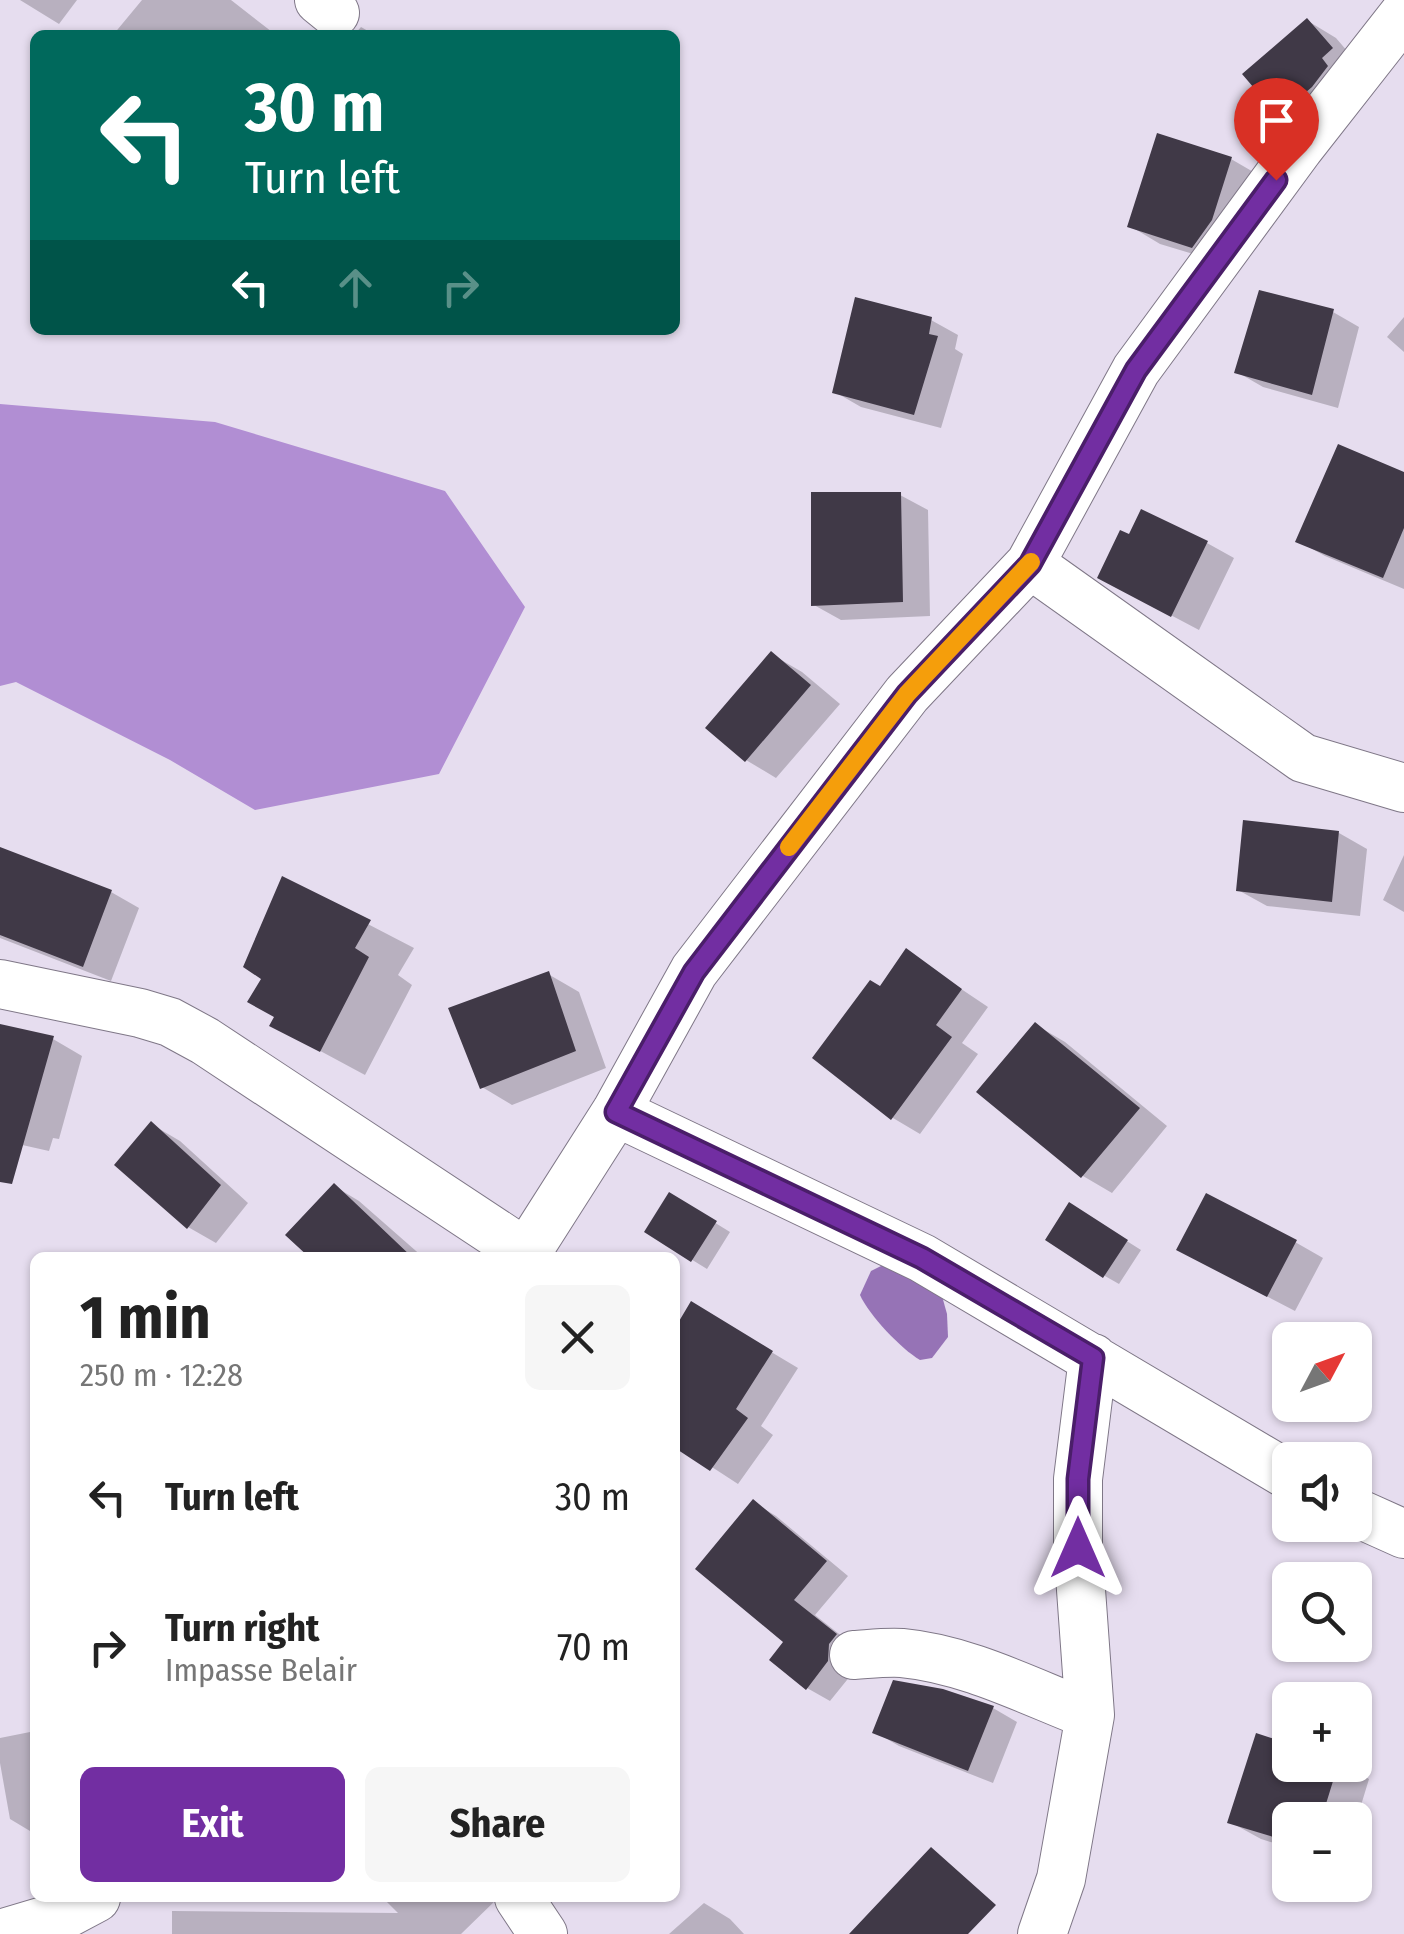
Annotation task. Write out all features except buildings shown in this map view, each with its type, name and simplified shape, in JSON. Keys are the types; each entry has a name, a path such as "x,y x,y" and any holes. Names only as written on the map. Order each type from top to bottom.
{"street":[{"path":"527,1252 616,1112 694,972 907,694 1030,564 1136,370 1299,148 1404,14"},
{"path":"1030,564 1303,758 1404,788"},
{"path":"0,984 170,1022 205,1041 521,1252"},
{"path":"616,1112 922,1258 1272,1465"},
{"path":"1042,1934 1061,1879 1090,1715 1078,1548 1078,1479 1093,1358"},
{"path":"1372,1520 1404,1534"},
{"path":"854,1655 897,1652 922,1656 966,1668 1090,1715"},
{"path":"0,1934 64,1916 89,1902"},
{"path":"521,1902 544,1934"}],"shaded area":[{"path":"0,404 215,422 445,491 525,607 439,774 255,810 170,760 16,682 0,686"},
{"path":"891,1261 937,1278 947,1314 948,1337 932,1358 920,1360 904,1348 860,1295 871,1271"}],"slow traffic":[{"path":"789,847 907,694 1031,562"}],"route":[{"path":"1078,1548 1078,1479 1093,1358 922,1258 616,1112 694,972 907,694 1030,564 1136,370 1276,180"}]}
